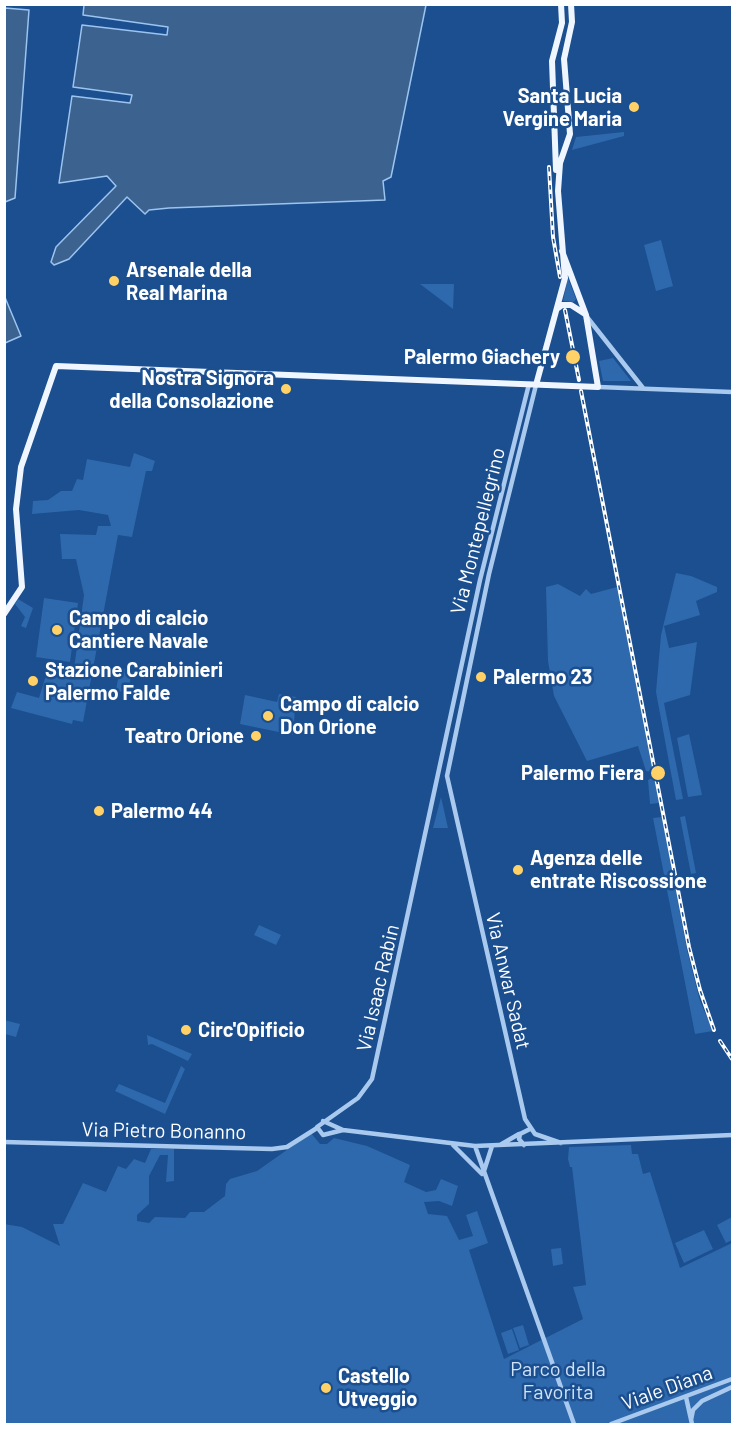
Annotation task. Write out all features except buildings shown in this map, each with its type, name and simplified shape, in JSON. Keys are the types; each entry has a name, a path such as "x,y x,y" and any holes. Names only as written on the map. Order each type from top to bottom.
{"main road":[{"path":"533,384 557,309 564,278 553,91 553,56 562,21 561,4"},
{"path":"558,191 560,163 570,134 565,50 572,22 571,4"},
{"path":"553,91 566,90"},
{"path":"4,615 22,586 16,509 21,467 57,366 598,387 586,315 562,251"},
{"path":"557,309 562,305 571,305 586,315"}],"street":[{"path":"586,315 643,388"},
{"name":"Via Montepellegrino","path":"426,839 482,573 525,402 533,384"},
{"name":"Via Montepellegrino","path":"447,776 489,573 532,404 533,384"},
{"path":"598,387 732,392"},
{"path":"525,402 532,404"},
{"path":"462,668 469,669"},
{"name":"Via Anwar Sadat","path":"447,776 524,1116 530,1129"},
{"name":"Via Isaac Rabin","path":"323,1121 358,1098 372,1079 426,839"},
{"path":"343,1130 323,1121 317,1128 323,1135 343,1130 475,1146 732,1135"},
{"path":"331,1124 331,1132"},
{"name":"Via Pietro Bonanno","path":"4,1142 272,1149 287,1147 317,1128"},
{"path":"484,1176 485,1161 495,1146 530,1129 535,1134 561,1143"},
{"path":"520,1134 520,1141 528,1145"},
{"path":"528,1145 535,1140 535,1134"},
{"path":"453,1144 484,1176"},
{"path":"475,1146 574,1425"},
{"name":"Viale Diana","path":"612,1424 732,1379"},
{"name":"Viale Diana","path":"692,1422 693,1410 702,1401 732,1387"},
{"path":"687,1397 692,1422"}],"green space":[{"path":"624,132 624,136 572,150 576,137"},
{"path":"661,240 673,286 656,291 644,245"},
{"path":"568,278 576,299 574,302 563,301"},
{"path":"420,284 454,284 453,309"},
{"path":"613,358 631,381 603,381 599,361"},
{"path":"134,453 155,461 152,471 146,471 132,537 118,535 83,722 73,720 72,724 11,708 17,692 39,698 48,669 73,676 84,595 76,559 62,559 60,534 96,535 98,526 111,526 108,515 79,510 32,514 33,501 48,500 61,491 72,491 77,479 83,480 87,459 130,467"},
{"path":"676,573 691,576 717,587 717,592 696,601 700,615 664,626 669,648 697,642 690,695 664,703 683,799 676,800 656,692 661,635"},
{"path":"558,584 580,596 586,589 591,594 617,587 653,772 646,771 638,746 587,761 554,696 548,661 546,587"},
{"name":"Campo di calcio Cantiere Navale","path":"44,598 78,603 70,662 36,657"},
{"path":"18,599 33,608 26,628 21,626 25,617 15,604"},
{"path":"120,668 132,670 128,694 116,690"},
{"name":"Campo di calcio Don Orione","path":"279,694 296,697 293,735 240,724 245,695 277,702"},
{"path":"689,734 702,795 688,797 677,738"},
{"path":"654,777 659,803 650,804 648,780"},
{"path":"441,797 448,828 433,828 440,801"},
{"path":"685,816 696,873 691,874 680,817"},
{"path":"662,817 687,950 700,1001 713,1031 695,1034 653,818"},
{"path":"259,925 281,935 276,945 254,935"},
{"path":"4,1020 20,1024 16,1037 5,1034"},
{"path":"147,1035 192,1054 188,1061 152,1044 148,1045"},
{"path":"181,1066 185,1069 165,1114 115,1091 119,1084 165,1103"},
{"name":"Parco della Favorita","path":"311,1133 320,1144 327,1144 334,1138 367,1146 410,1165 404,1182 426,1192 436,1190 441,1179 458,1186 452,1206 439,1201 424,1202 428,1214 447,1216 459,1240 473,1236 466,1215 477,1211 488,1243 469,1250 504,1359 583,1319 573,1287 586,1285 572,1167 568,1159 569,1147 631,1145 632,1154 638,1154 643,1174 650,1172 680,1268 732,1243 732,1424 5,1424 4,1224 22,1227 60,1246 53,1224 63,1224 83,1183 106,1192 118,1166 126,1169 134,1159 145,1163 151,1149 174,1149 174,1181 166,1182 168,1155 160,1155 149,1176 149,1204 137,1215 137,1221 149,1223 155,1217 185,1218 190,1212 204,1212 225,1196 226,1184 230,1179 257,1171"},
{"path":"732,1217 732,1240 726,1243 717,1225"},
{"path":"704,1230 713,1249 684,1263 675,1243"},
{"path":"561,1248 563,1264 553,1266 551,1249"},
{"path":"523,1325 529,1345 520,1348 513,1328"},
{"path":"512,1329 519,1350 508,1354 501,1333"}],"shaded area":[{"path":"84,5 426,5 391,177 383,181 385,200 169,208 149,210 145,214 127,197 69,259 54,265 51,262 56,247 116,186 107,176 59,183 72,96 130,103 132,95 73,87 82,25 167,35 168,27 83,15"},
{"path":"5,8 29,10 15,198 5,202"},
{"path":"4,295 21,336 5,343 4,343"}],"railway":[{"path":"549,167 553,237 560,277"},
{"path":"565,310 579,380"},
{"path":"581,391 689,947 700,990 714,1030"},
{"path":"720,1041 732,1059"}],"place":[{"name":"Santa Lucia Vergine Maria","path":"634,107"},
{"name":"Arsenale della Real Marina","path":"114,281"},
{"name":"Palermo Giachery","path":"573,357"},
{"name":"Nostra Signora della Consolazione","path":"286,389"},
{"name":"Campo di calcio Cantiere Navale","path":"57,630"},
{"name":"Palermo 23","path":"481,677"},
{"name":"Stazione Carabinieri Palermo Falde","path":"33,681"},
{"name":"Campo di calcio Don Orione","path":"268,716"},
{"name":"Teatro Orione","path":"256,736"},
{"name":"Palermo Fiera","path":"658,773"},
{"name":"Palermo 44","path":"99,811"},
{"name":"Agenza delle entrate Riscossione","path":"518,870"},
{"name":"Circ'Opificio","path":"186,1030"},
{"name":"Castello Utveggio","path":"326,1388"}]}
